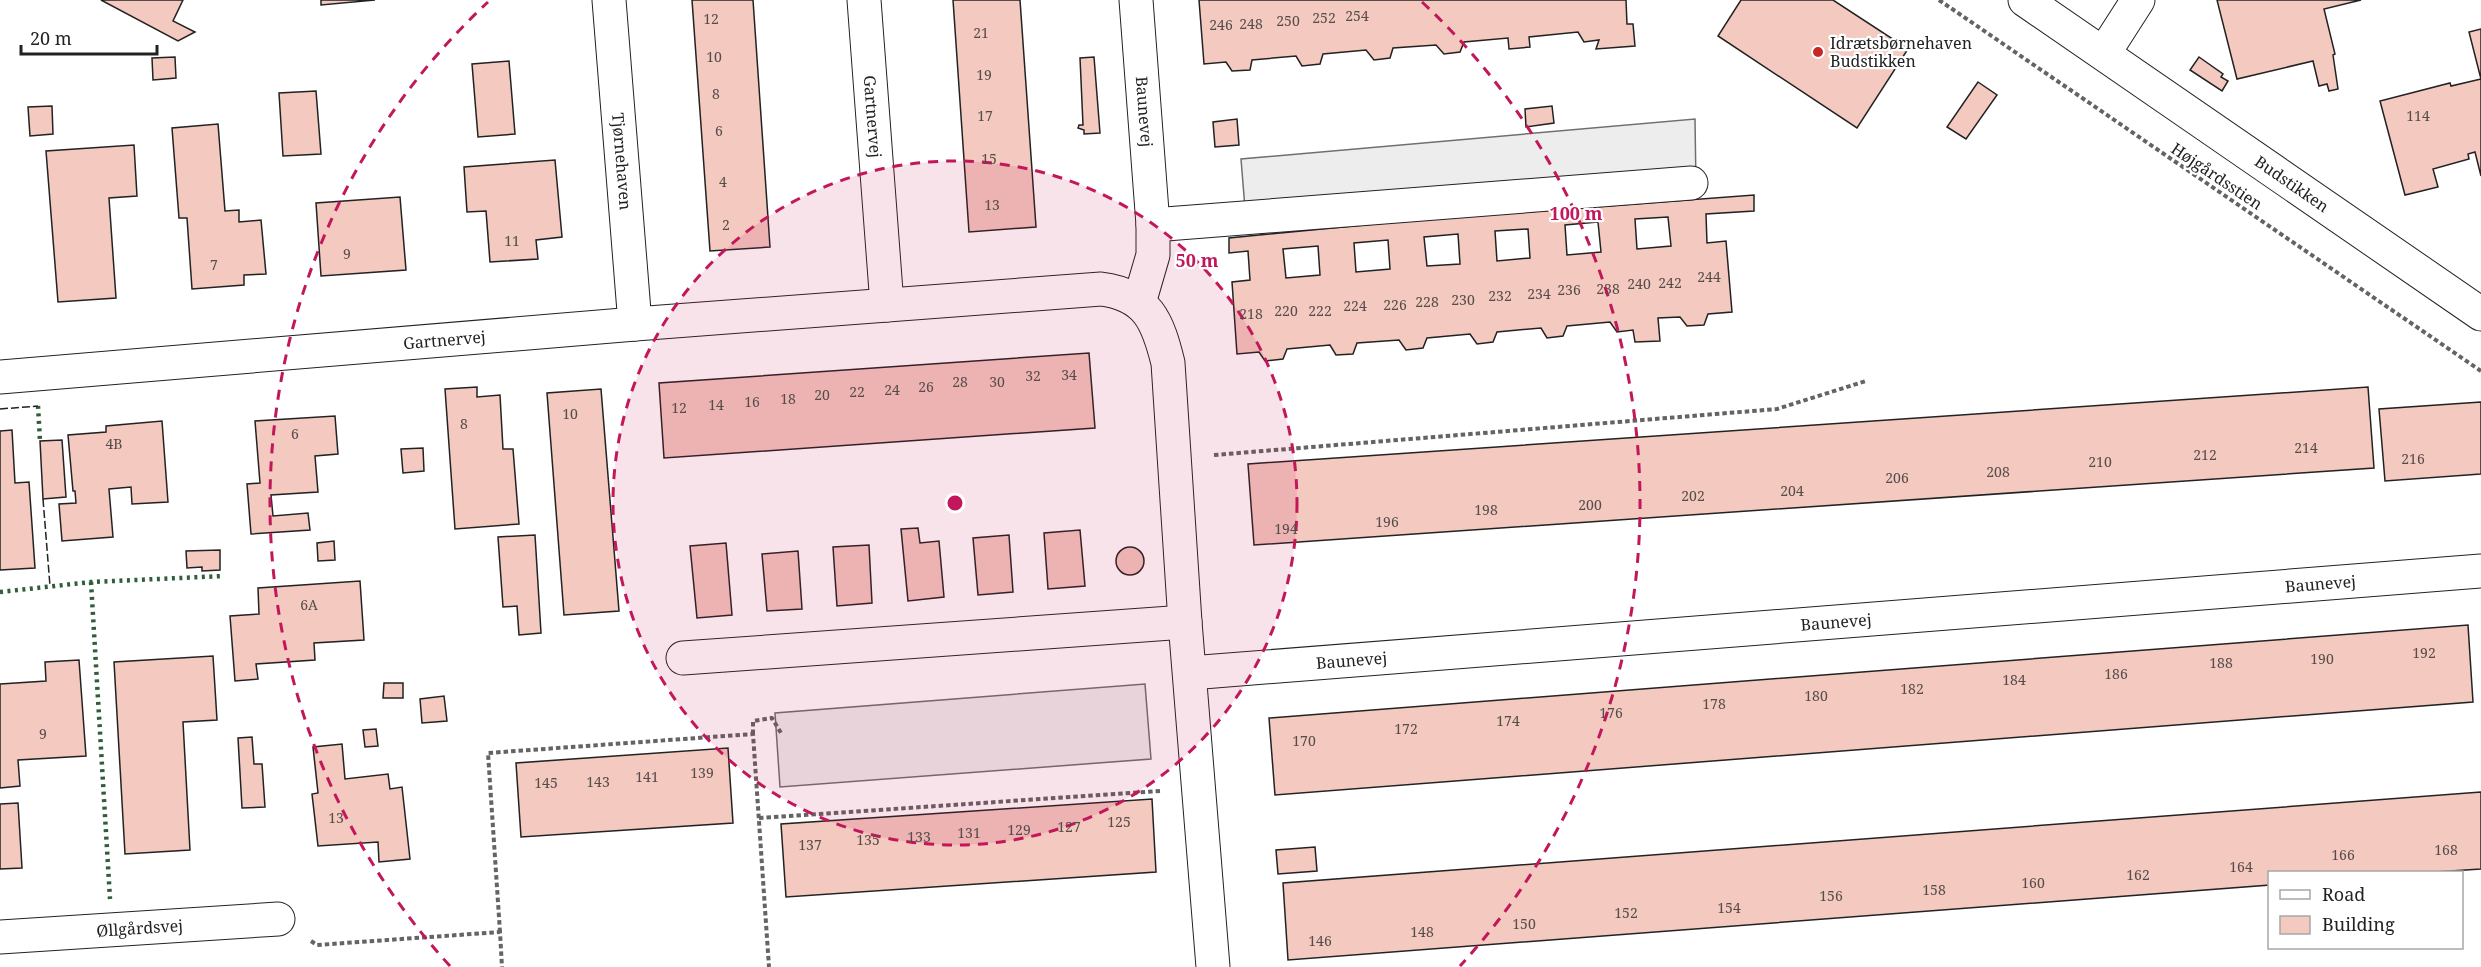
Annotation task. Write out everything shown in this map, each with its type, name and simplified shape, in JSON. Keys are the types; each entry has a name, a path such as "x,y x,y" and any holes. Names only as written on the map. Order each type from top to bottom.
{"street":[{"name":"Tjørnehaven","path":"609,0 635,324"},
{"name":"Gartnervej","path":"864,0 887,305"},
{"name":"Baunevej","path":"1136,0 1153,225 1153,255 1139,303"},
{"name":"Budstikken","path":"2025,0 2481,314"},
{"path":"2104,53 2138,0"},
{"path":"1153,225 1691,183"},
{"name":"Gartnervej","path":"0,377 635,324 1101,290 1115,291 1139,303"},
{"path":"1139,303 1160,330 1168,363 1185,622 1213,967"},
{"name":"Baunevej","path":"1190,673 2481,572"},
{"path":"683,658 1185,622"},
{"name":"Øllgårdsvej","path":"0,937 278,919"}],"path":[{"name":"Højgårdsstien","path":"1939,0 2481,371"},
{"path":"1174,458 1777,409 1866,381"},
{"path":"769,967 753,721 772,718 782,733"},
{"path":"502,967 488,753 753,734"},
{"path":"759,818 1198,788"},
{"path":"278,919 316,945 500,932"}],"shaded area":[{"path":"1695,119 1696,185 1246,221 1241,159"},
{"path":"1145,684 1151,759 780,787 775,713"}],"building":[{"path":"101,0 183,0 173,21 195,32 178,41"},
{"path":"321,0 375,0 321,5"},
{"path":"692,0 753,0 770,247 710,251"},
{"path":"953,0 1020,0 1036,227 969,232"},
{"path":"1199,0 1626,0 1627,24 1633,24 1635,46 1596,49 1599,40 1584,42 1578,32 1529,37 1530,47 1509,49 1508,38 1464,42 1460,52 1444,54 1436,45 1393,48 1390,58 1374,60 1366,50 1323,54 1320,64 1302,66 1296,56 1252,60 1250,70 1232,71 1226,62 1204,64"},
{"path":"1741,0 1833,0 1908,49 1857,128 1718,36"},
{"path":"2217,0 2361,0 2324,9 2335,54 2333,55 2338,89 2329,91 2327,84 2319,86 2313,61 2237,79"},
{"path":"2481,29 2481,79 2469,32"},
{"path":"175,57 176,78 153,80 152,58"},
{"path":"1094,57 1100,133 1084,134 1084,130 1078,128 1079,125 1083,125 1080,58"},
{"path":"2199,57 2223,74 2221,77 2228,81 2222,91 2190,70"},
{"path":"509,61 515,134 478,137 472,64"},
{"path":"2481,79 2481,176 2475,152 2468,154 2469,159 2433,169 2438,187 2405,195 2380,101 2450,83 2451,86"},
{"path":"1978,82 1997,95 1966,139 1947,127"},
{"path":"316,91 321,154 283,156 279,93"},
{"path":"52,106 53,134 30,136 28,107"},
{"path":"1552,106 1554,123 1526,127 1525,109"},
{"path":"1237,119 1239,145 1215,147 1213,122"},
{"path":"218,124 225,211 239,210 239,222 261,220 266,274 244,275 244,285 192,289 187,218 179,218 172,128"},
{"path":"134,145 137,196 109,198 116,298 58,302 46,151"},
{"path":"555,160 562,237 536,240 538,259 490,262 486,211 467,212 464,167"},
{"path":"1754,195 1754,211 1706,214 1707,243 1726,241 1732,312 1708,314 1704,325 1687,326 1680,317 1658,318 1660,341 1635,342 1633,330 1617,332 1610,322 1567,326 1563,336 1547,338 1541,328 1497,332 1493,342 1477,344 1470,334 1427,338 1423,348 1406,350 1399,340 1357,343 1353,354 1336,355 1330,345 1287,349 1283,359 1265,361 1259,352 1237,354 1232,282 1250,280 1248,251 1229,253 1229,238 1406,221","holes":["1668,217 1671,246 1637,249 1635,219","1598,222 1601,252 1567,255 1565,225","1528,229 1530,258 1497,261 1495,231","1458,234 1460,264 1427,266 1424,237","1388,240 1390,269 1356,272 1354,243","1318,246 1320,275 1286,278 1283,249"]},
{"path":"400,197 406,270 321,276 316,203"},
{"path":"1089,353 1095,428 664,458 659,383"},
{"path":"477,387 477,397 500,395 503,449 513,449 519,524 455,529 445,389"},
{"path":"2368,387 2374,468 1254,545 1248,464"},
{"path":"601,389 619,611 564,615 547,393"},
{"path":"2481,402 2481,474 2385,481 2379,409"},
{"path":"335,416 338,454 315,456 318,492 271,495 273,516 308,513 310,530 251,534 247,484 260,483 255,421"},
{"path":"162,421 168,502 132,504 131,487 109,489 113,537 62,541 59,504 76,503 68,435 106,432 106,426"},
{"path":"12,430 15,483 29,482 35,568 0,570 0,431"},
{"path":"62,440 66,497 43,499 40,441"},
{"path":"423,448 424,471 403,473 401,449"},
{"path":"918,528 920,543 939,541 944,597 908,601 901,529"},
{"path":"1080,530 1085,586 1048,589 1044,533"},
{"path":"535,535 541,633 519,635 517,606 503,607 498,537"},
{"path":"1009,535 1013,592 978,595 973,538"},
{"path":"334,541 335,560 318,561 317,543"},
{"path":"726,543 732,615 697,618 690,546"},
{"path":"869,545 872,603 837,606 833,547"},
{"path":"1130,547 1140,551 1144,561 1140,571 1130,575 1120,571 1116,561 1120,551"},
{"path":"220,550 220,570 202,571 202,567 187,568 186,551"},
{"path":"798,551 802,609 767,611 762,554"},
{"path":"360,581 364,640 314,643 315,660 256,664 258,679 235,681 230,616 259,614 258,588"},
{"path":"2468,625 2473,702 1275,795 1269,718"},
{"path":"213,656 217,720 183,722 190,850 125,854 114,662"},
{"path":"79,660 86,756 18,760 20,786 0,788 0,684 46,681 45,662"},
{"path":"384,683 403,683 403,698 383,698"},
{"path":"444,696 447,721 422,723 420,699"},
{"path":"376,729 378,746 365,747 363,730"},
{"path":"252,737 254,764 262,764 265,807 242,808 238,738"},
{"path":"342,744 345,779 388,774 390,789 402,787 410,859 379,862 378,842 318,846 312,794 318,793 313,747"},
{"path":"728,748 733,823 521,837 516,763"},
{"path":"2481,792 2481,869 2268,871 2268,885 1288,960 1283,883"},
{"path":"1152,799 1156,872 786,897 781,824"},
{"path":"18,803 22,868 0,869 0,804"},
{"path":"1315,847 1317,871 1278,874 1276,850"}],"hedge":[{"path":"38,406 40,441"},
{"path":"0,592 91,582 224,576"},
{"path":"91,582 110,899"}],"fence":[{"path":"0,409 38,406"},
{"path":"43,499 50,586"}],"place":[{"name":"Idrætsbørnehaven Budstikken","path":"1818,52"}]}
